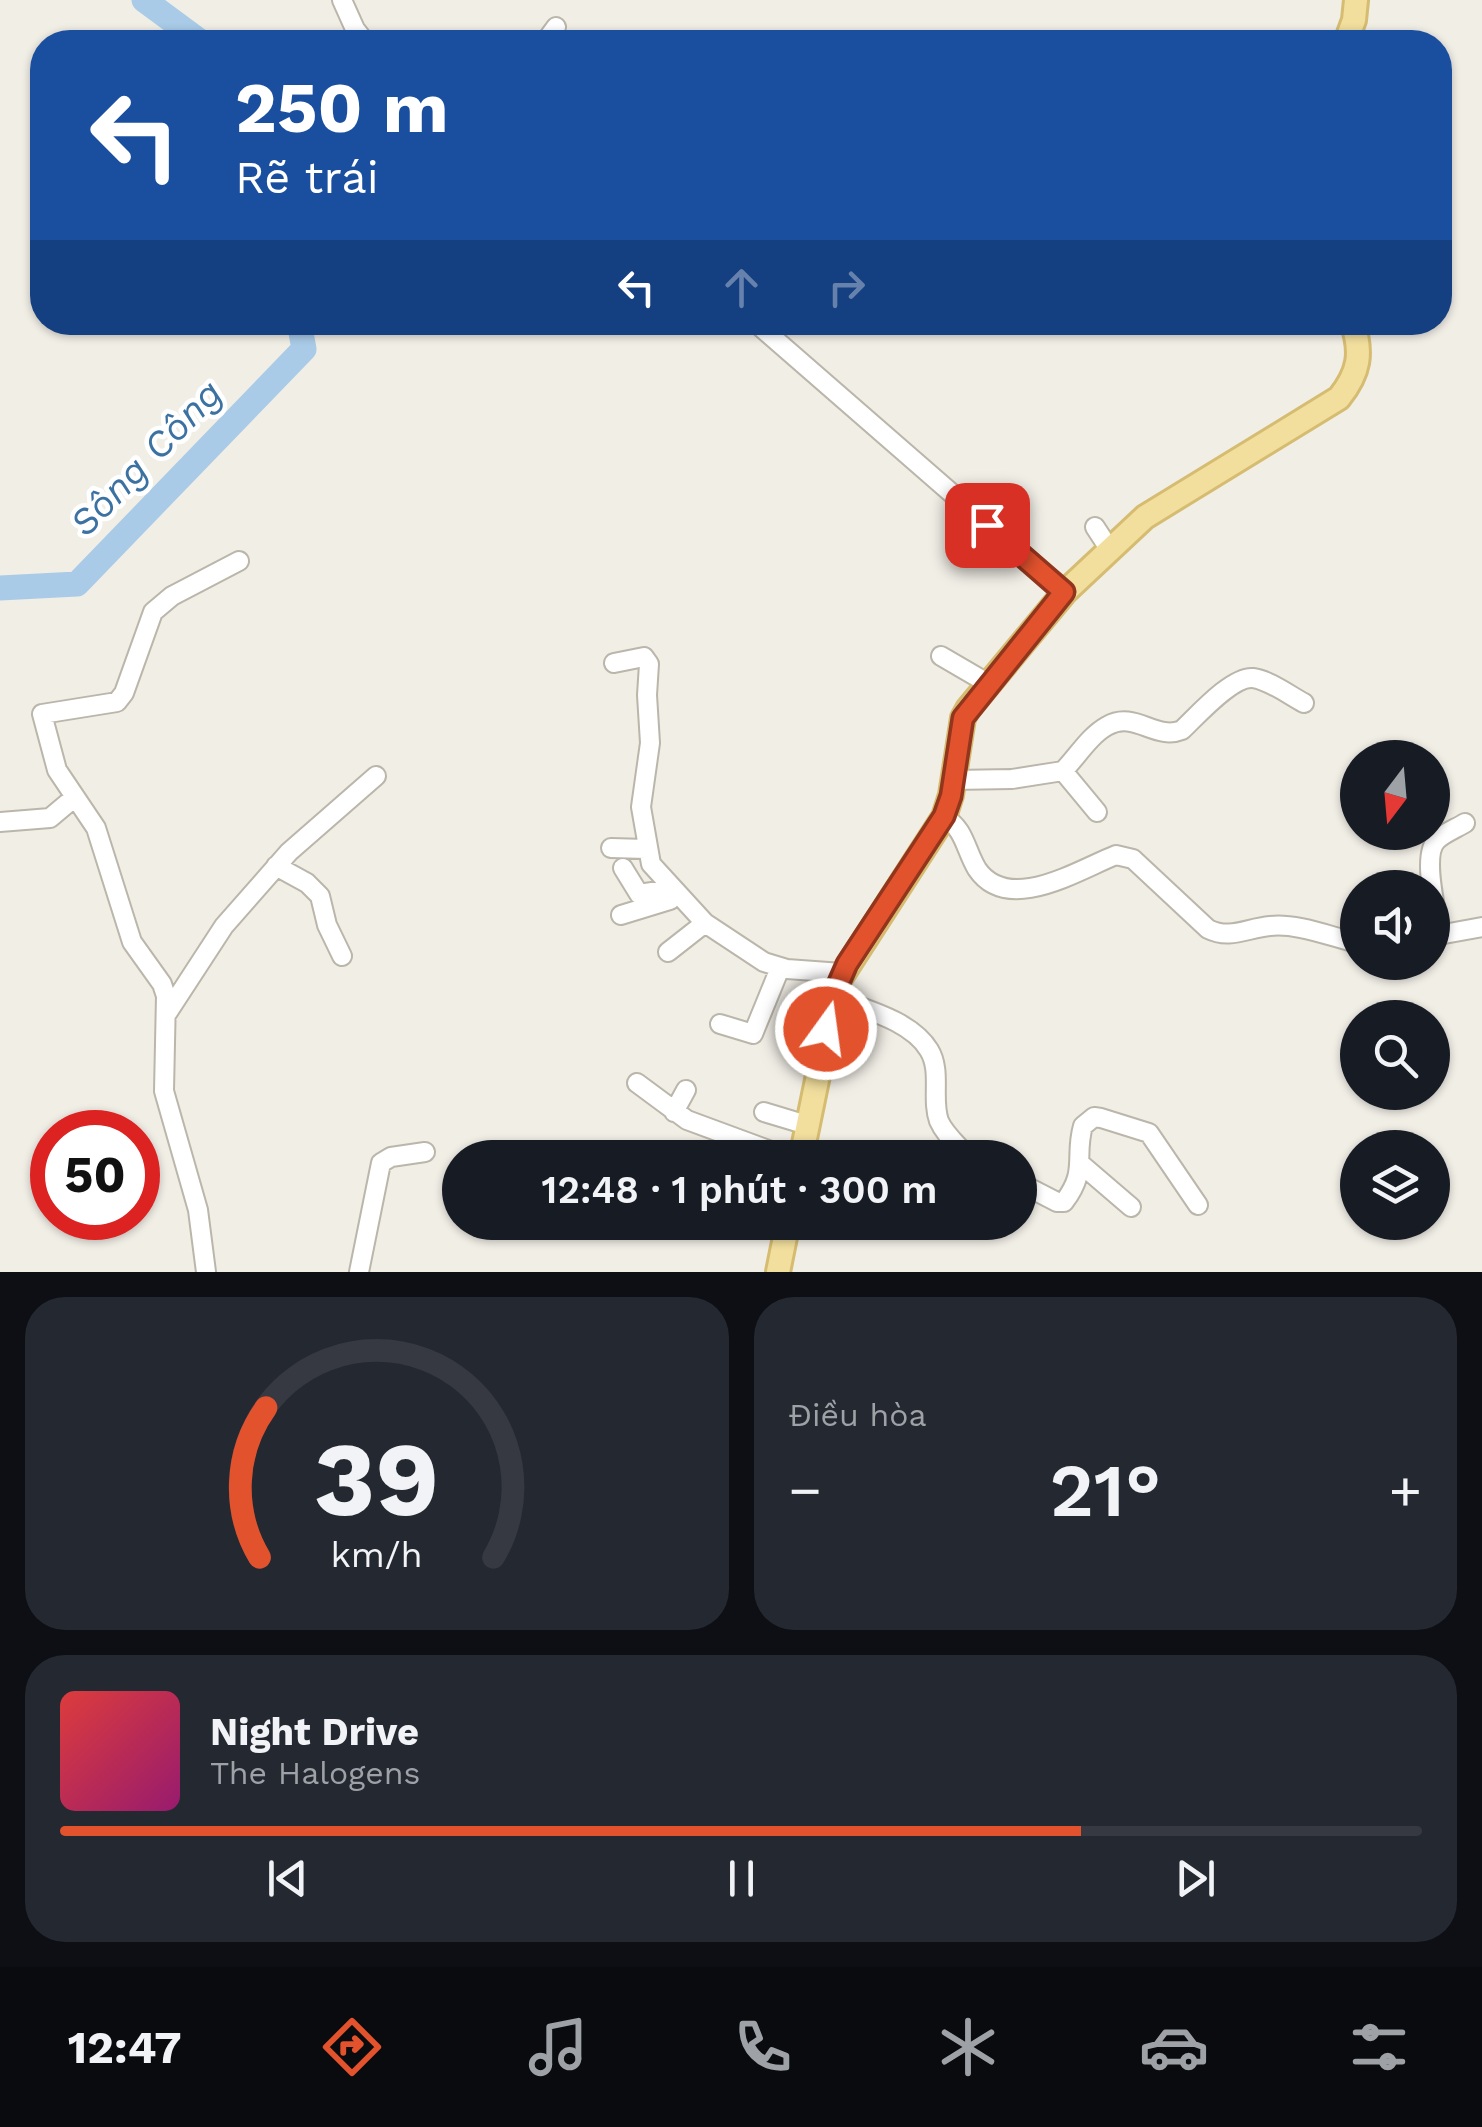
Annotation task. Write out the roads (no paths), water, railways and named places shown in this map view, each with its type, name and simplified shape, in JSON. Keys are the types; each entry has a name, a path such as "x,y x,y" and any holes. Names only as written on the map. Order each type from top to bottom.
{"main road":[{"path":"1350,30 1356,0"},
{"path":"804,1140 833,996 842,974 944,816 963,718 1064,592 1166,501 1339,398 1352,382 1359,364 1357,335"},
{"path":"778,1240 778,1272"}],"street":[{"path":"342,0 355,30"},
{"path":"770,335 1064,592"},
{"path":"1095,527 1110,550"},
{"path":"206,1272 198,1210 164,1091 166,1016 162,984 132,942 96,828 52,759 42,714 117,702 124,694 153,612 187,587 239,561"},
{"path":"614,663 644,656 649,664 650,753 640,807 652,864 705,923 764,962 780,968 842,974"},
{"path":"941,656 989,684"},
{"path":"953,780 1012,779 1063,771 1107,726 1131,720 1166,734 1174,733 1225,689 1243,680 1253,678 1304,703"},
{"path":"1063,771 1097,812"},
{"path":"166,1016 224,926 276,866 376,776"},
{"path":"0,822 50,818 75,797"},
{"path":"944,816 960,830 978,869 990,882 1004,888 1036,887 1124,855 1218,934 1232,935 1277,925 1340,939"},
{"path":"1430,870 1431,849 1438,839 1465,824"},
{"path":"611,848 646,849"},
{"path":"276,866 320,896 327,925 342,956"},
{"path":"623,868 639,894 676,893"},
{"path":"621,915 676,893"},
{"path":"668,952 705,923"},
{"path":"1450,933 1479,930"},
{"path":"720,1024 747,1034 755,1032 780,968"},
{"path":"833,996 896,1023 918,1037 929,1050 934,1062 940,1123 955,1140"},
{"path":"637,1082 687,1120 741,1140"},
{"path":"674,1112 686,1090"},
{"path":"764,1112 807,1126"},
{"path":"1037,1191 1064,1202 1082,1165 1080,1132 1087,1121 1101,1118 1152,1136 1198,1205"},
{"path":"359,1272 381,1163 390,1157 424,1152"},
{"path":"1082,1165 1131,1207"}],"waterway":[{"name":"Sông Công","path":"144,0 185,30"},
{"name":"Sông Công","path":"0,588 77,584 304,349 301,335"}]}
